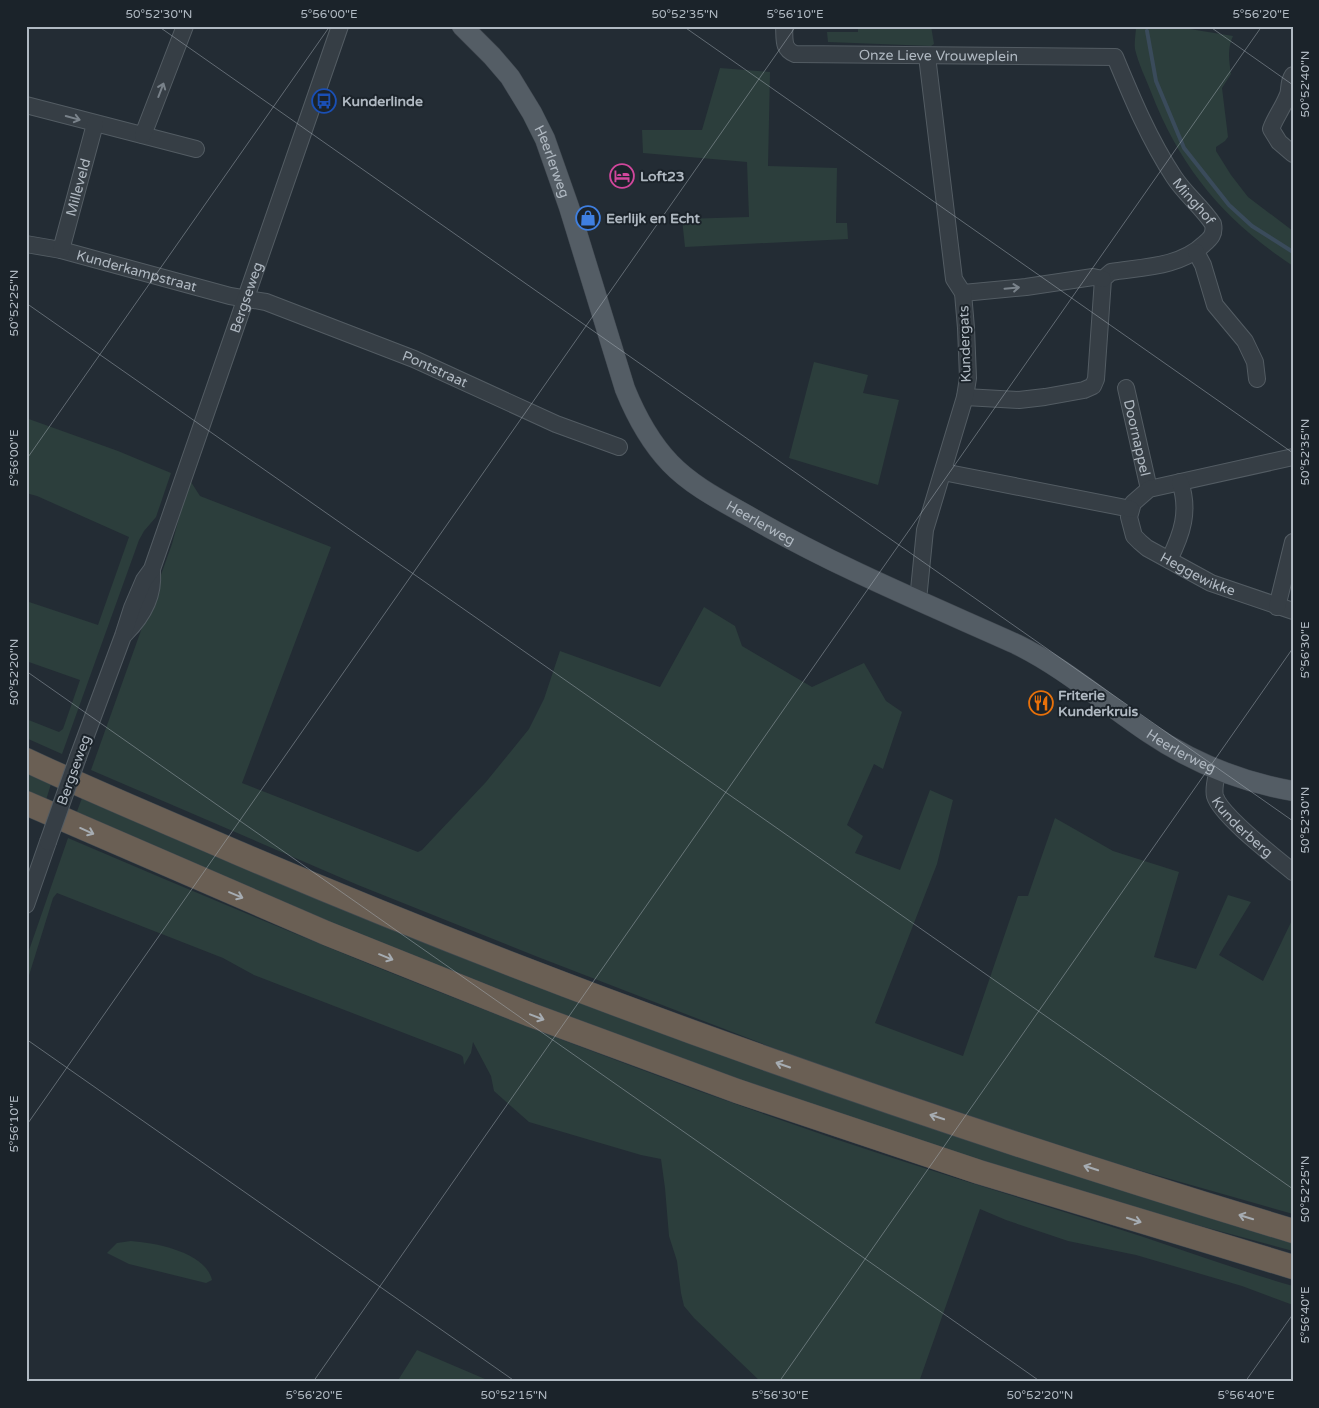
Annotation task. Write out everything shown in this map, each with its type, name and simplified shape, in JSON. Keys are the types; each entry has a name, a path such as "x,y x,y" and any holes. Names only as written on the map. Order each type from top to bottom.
{"highway":[{"path":"26,760 332,893 556,982 744,1052 899,1105 1293,1231"},
{"path":"26,804 326,933 532,1015 737,1091 988,1174 1293,1267"}],"main road":[{"name":"Heerlerweg","path":"462,26 505,71 536,120 550,152 569,207 625,389 643,426 660,452 677,470 693,483 751,518 818,554 1043,658 1075,678 1155,737 1184,754 1218,770 1256,783 1293,791"}],"street":[{"path":"143,135 185,26"},
{"name":"Bergseweg","path":"26,905 132,608 144,580 152,569 340,26"},
{"name":"Onze Lieve Vrouweplein","path":"784,26 785,46 788,51 795,54 1115,57"},
{"name":"Kundergats","path":"918,600 925,530 965,397 968,378 963,293 954,279 927,56"},
{"name":"Minghof","path":"963,293 1026,287 1093,277 1102,279 1111,272 1177,261 1196,252 1211,238 1214,232 1213,224 1176,180 1157,150 1115,57"},
{"path":"1293,75 1289,82 1288,96 1274,119 1270,130 1279,142 1293,154"},
{"path":"26,105 196,149"},
{"name":"Milleveld","path":"61,250 95,124"},
{"name":"Kunderkampstraat","path":"26,244 61,250 246,300"},
{"path":"1196,252 1203,266 1215,305 1245,341 1256,362 1256,380"},
{"path":"965,397 1019,400 1084,390 1093,386 1096,379 1102,279"},
{"name":"Pontstraat","path":"246,300 266,302 414,359 556,424 619,447"},
{"name":"Doornappel","path":"1126,388 1149,489"},
{"path":"943,472 1131,509 1133,503 1149,489 1293,457"},
{"path":"1169,560 1180,538 1185,516 1184,493 1180,482"},
{"name":"Heggewikke","path":"1131,509 1129,517 1134,536 1147,548 1211,584 1285,609"},
{"path":"1285,609 1293,542"},
{"name":"Kunderberg","path":"1218,770 1214,790 1221,807 1249,835 1293,872"}],"shaded area":[{"path":"858,26 931,26 934,44 931,46 828,42 827,32 858,32"},
{"path":"1136,26 1171,26 1233,36 1229,50 1231,74 1222,88 1228,137 1216,147 1216,151 1248,197 1293,231 1293,266 1246,230 1226,211 1207,191 1191,169 1163,120 1140,65 1135,49"},
{"path":"720,68 770,72 768,166 837,168 836,223 847,223 848,239 685,247 682,219 749,217 747,162 643,153 642,130 702,130"},
{"path":"814,362 868,375 863,393 899,400 878,485 789,458"},
{"path":"26,418 118,451 171,473 156,517 139,540 62,754 26,738 26,719 59,732 63,729 80,680 26,661 26,601 98,625 129,537 37,496 26,493"},
{"path":"191,482 200,496 331,547 242,783 418,852 486,782 529,729 544,699 560,651 660,687 704,607 735,626 742,646 812,687 864,663 886,701 902,712 883,769 874,764 847,825 863,836 855,853 900,870 930,790 953,800 937,864 875,1023 963,1056 1018,896 1028,896 1055,818 1113,851 1179,872 1154,957 1196,969 1228,895 1251,902 1219,955 1263,981 1293,918 1293,1214 1096,1158 802,1059 358,885 91,770 172,544"},
{"path":"26,772 51,784 46,800 26,791"},
{"path":"82,798 1293,1240 1293,1251 1160,1215 989,1164 775,1093 562,1014 306,912 76,814"},
{"path":"68,838 419,984 686,1086 857,1146 1293,1286 1293,1305 1242,1286 1136,1255 1068,1241 980,1209 919,1382 761,1382 694,1318 684,1306 677,1261 669,1236 661,1159 641,1155 529,1122 494,1091 491,1076 473,1042 471,1053 464,1065 461,1055 254,975 223,958 57,893 53,898 26,985 26,959"},
{"path":"131,1241 166,1247 190,1256 208,1270 212,1280 206,1283 129,1264 107,1253 117,1243"},
{"path":"417,1350 492,1382 397,1382"}],"waterway":[{"path":"1147,31 1156,81 1184,148 1229,205 1252,226 1293,252"}],"place":[{"name":"Kunderlinde","path":"324,101"},
{"name":"Loft23","path":"622,176"},
{"name":"Eerlijk en Echt","path":"588,218"},
{"name":"Friterie Kunderkruis","path":"1041,703"}]}
